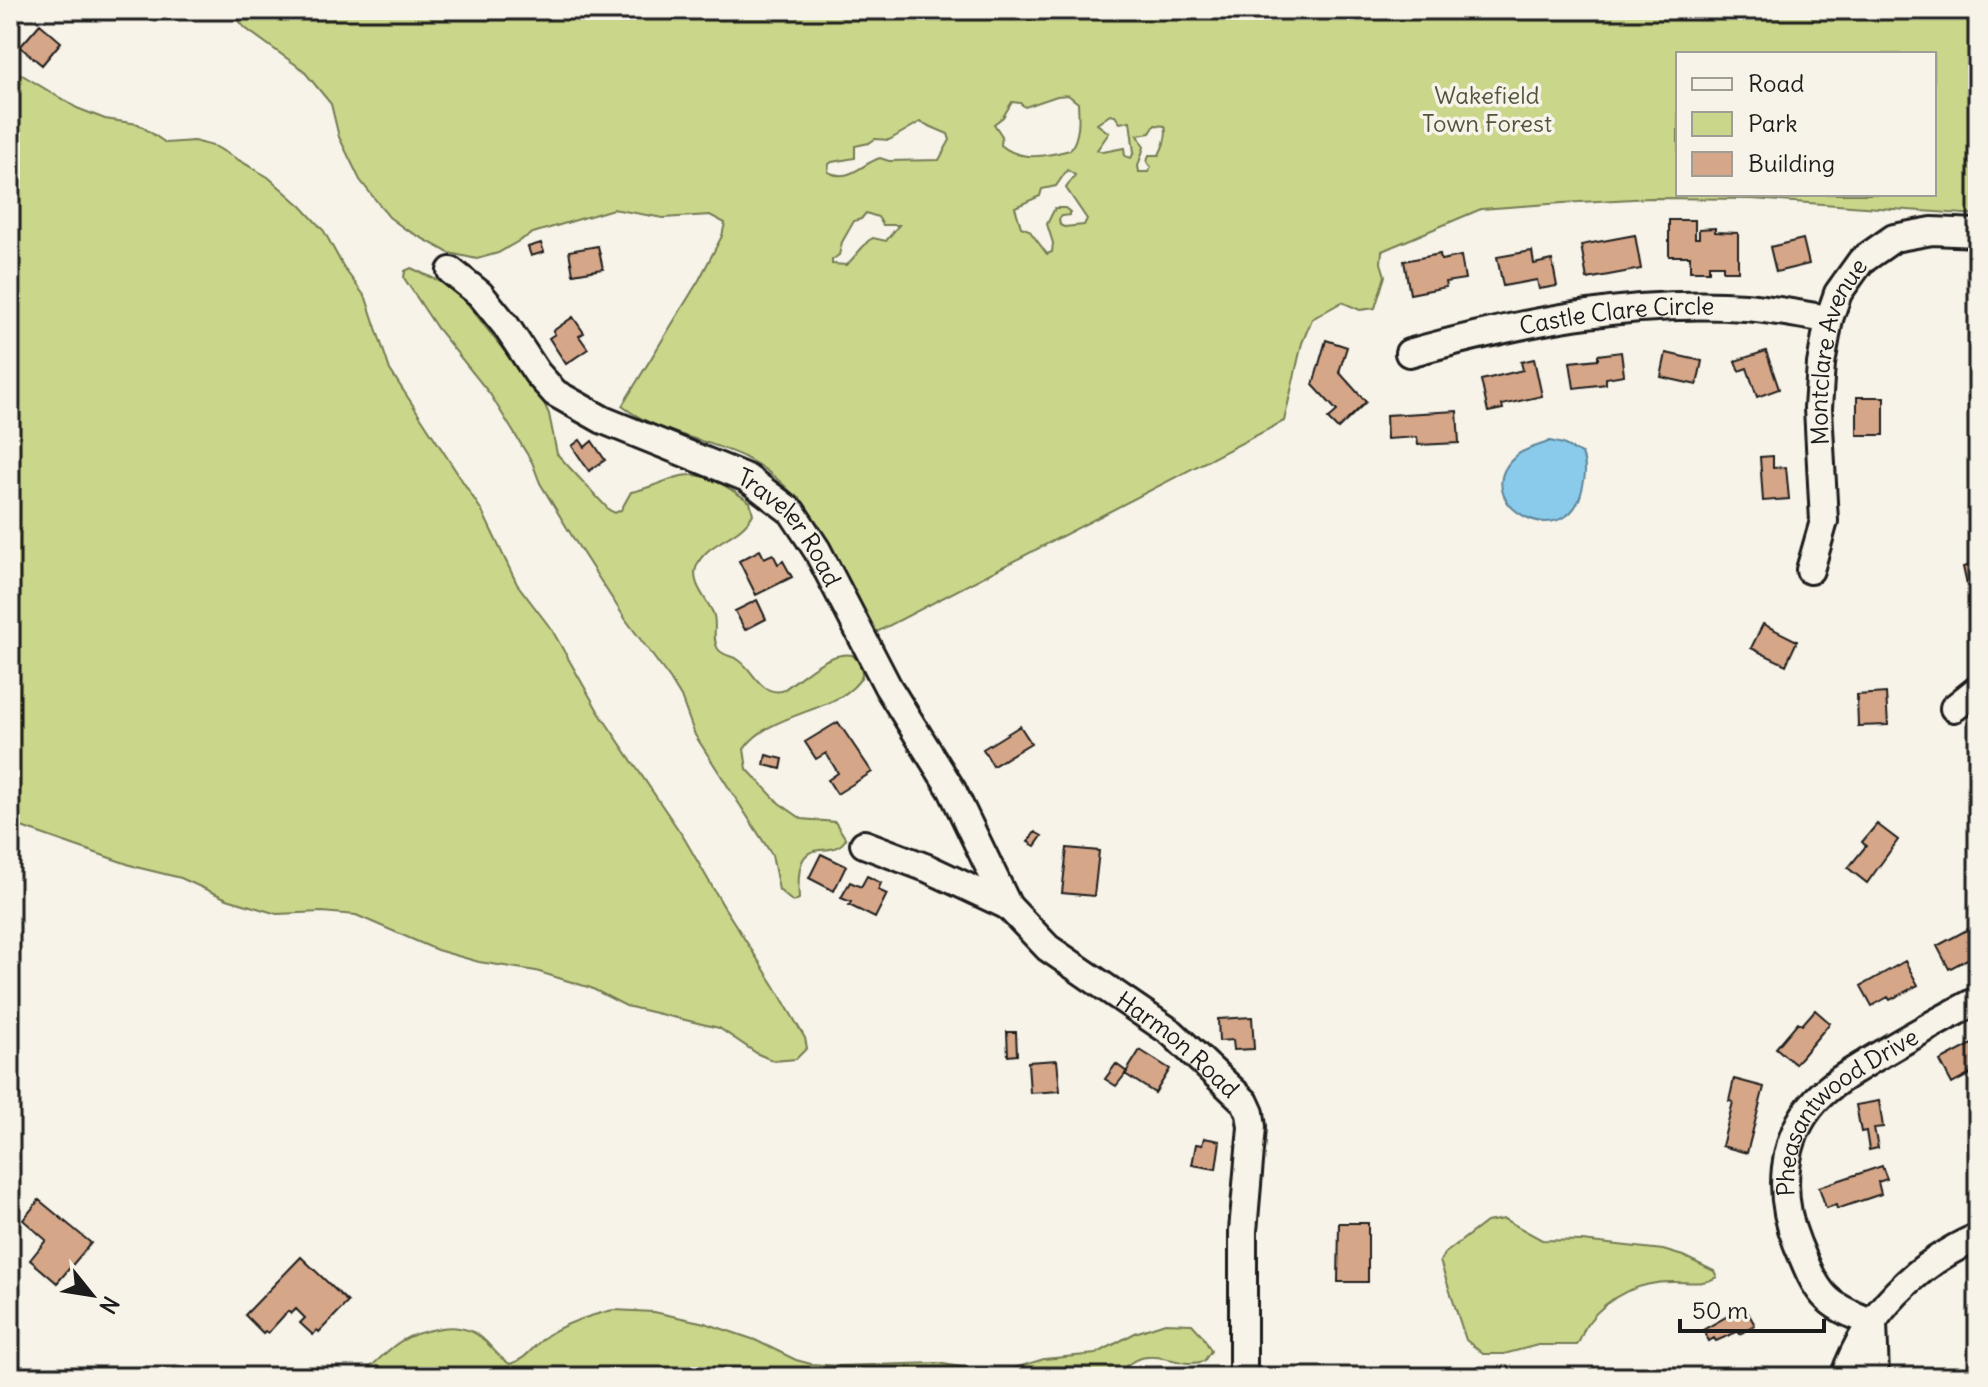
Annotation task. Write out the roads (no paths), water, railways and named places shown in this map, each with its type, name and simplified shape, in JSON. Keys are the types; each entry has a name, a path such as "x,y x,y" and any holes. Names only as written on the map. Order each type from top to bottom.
{"street":[{"name":"Montclare Avenue","path":"1810,570 1824,521 1818,408 1821,364 1829,319 1844,282 1861,261 1882,244 1904,234 1978,233"},
{"name":"Traveler Road","path":"451,271 480,294 555,393 603,420 747,478 792,512 817,550 888,687 952,790 1008,906"},
{"name":"Castle Clare Circle","path":"1409,353 1490,330 1565,317 1649,308 1746,307 1829,319"},
{"path":"1954,708 1978,689"},
{"path":"864,844 927,868 1008,906"},
{"name":"Harmon Road","path":"1008,906 1048,948 1172,1033 1223,1079 1247,1106 1252,1127 1243,1231 1243,1377"},
{"name":"Pheasantwood Drive","path":"1873,1323 1838,1308 1815,1286 1793,1234 1785,1198 1784,1177 1792,1140 1812,1105 1846,1076 1978,1000"},
{"path":"1844,1377 1859,1344 1893,1296 1920,1270 1978,1237"},
{"path":"1873,1323 1875,1377"}],"water":[{"path":"1550,441 1582,454 1585,476 1572,510 1558,520 1540,521 1524,516 1510,505 1502,490 1503,473 1516,456"}],"park label":[{"name":"Wakefield Town Forest","path":"1487,109"}]}
